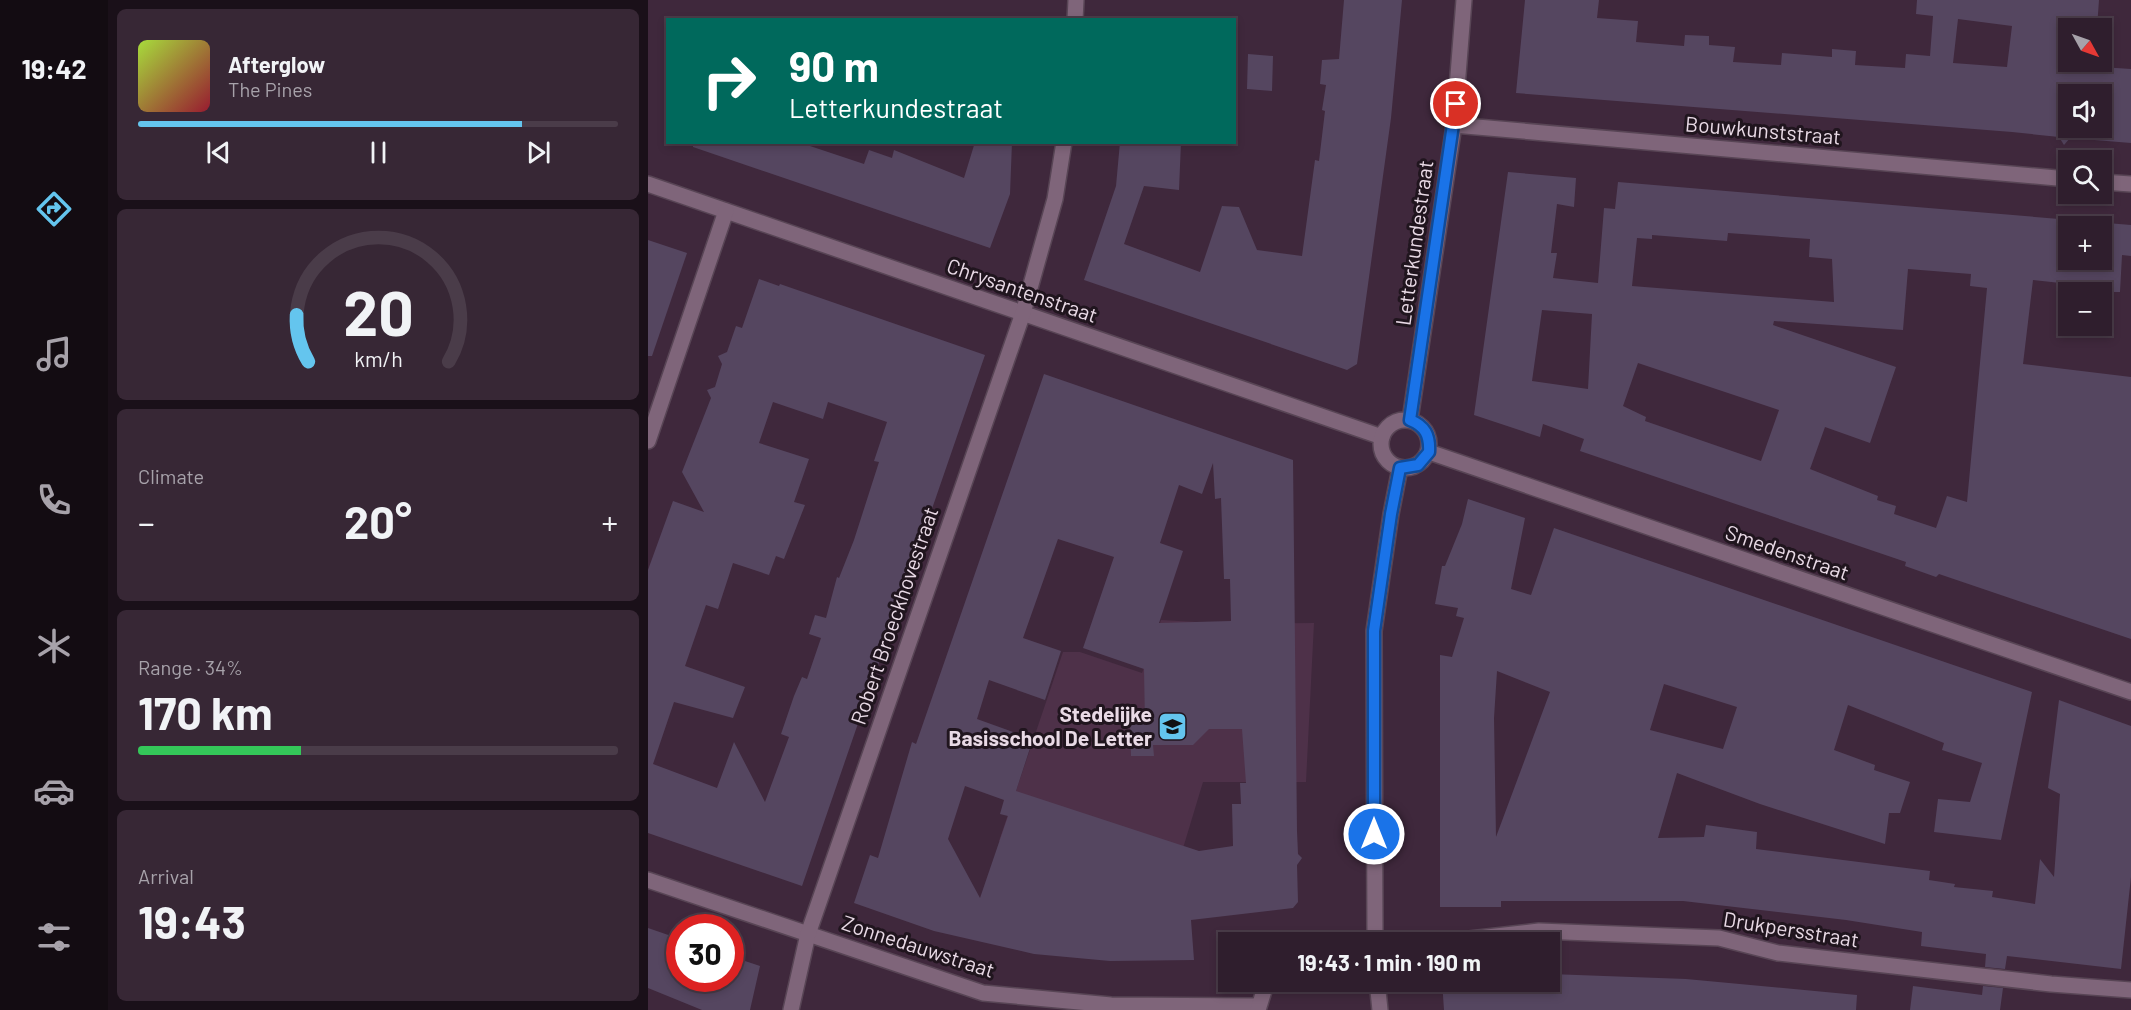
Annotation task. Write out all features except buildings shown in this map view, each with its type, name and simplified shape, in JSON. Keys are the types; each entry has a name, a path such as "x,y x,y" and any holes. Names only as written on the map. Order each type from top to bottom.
{"street":[{"path":"1075,18 1076,0"},
{"name":"Letterkundestraat","path":"1410,420 1454,125 1464,0"},
{"name":"Bouwkunststraat","path":"1454,125 2058,178"},
{"name":"Robert Broeckhovestraat","path":"791,1010 808,934 1023,313 1055,199 1064,144"},
{"path":"2112,183 2131,184"},
{"name":"Chrysantenstraat","path":"648,184 1382,437"},
{"path":"648,441 726,211"},
{"path":"1410,420 1419,424 1427,432 1429,452 1418,465 1400,468 1386,459 1382,451 1382,437 1394,422 1410,420"},
{"name":"Smedenstraat","path":"1429,452 2131,692"},
{"path":"1375,932 1374,631 1400,468"},
{"name":"Zonnedauwstraat","path":"648,880 982,993 1111,1005 1258,1008"},
{"name":"Drukpersstraat","path":"1560,933 1719,938 1778,953 2051,984 2131,990"},
{"path":"1258,1008 1263,992"},
{"path":"1378,992 1380,1010"}],"shaded area":[{"name":"Stedelijke Basisschool De Letter","path":"1161,620 1233,624 1314,623 1306,782 1203,782 1168,898 999,841 1063,652 1080,652 1142,673"}],"place":[{"name":"Stedelijke Basisschool De Letter","path":"1173,727"}],"route":[{"path":"1374,834 1374,631 1400,468 1418,465 1429,452 1430,441 1427,432 1419,424 1410,420 1456,104"}]}
